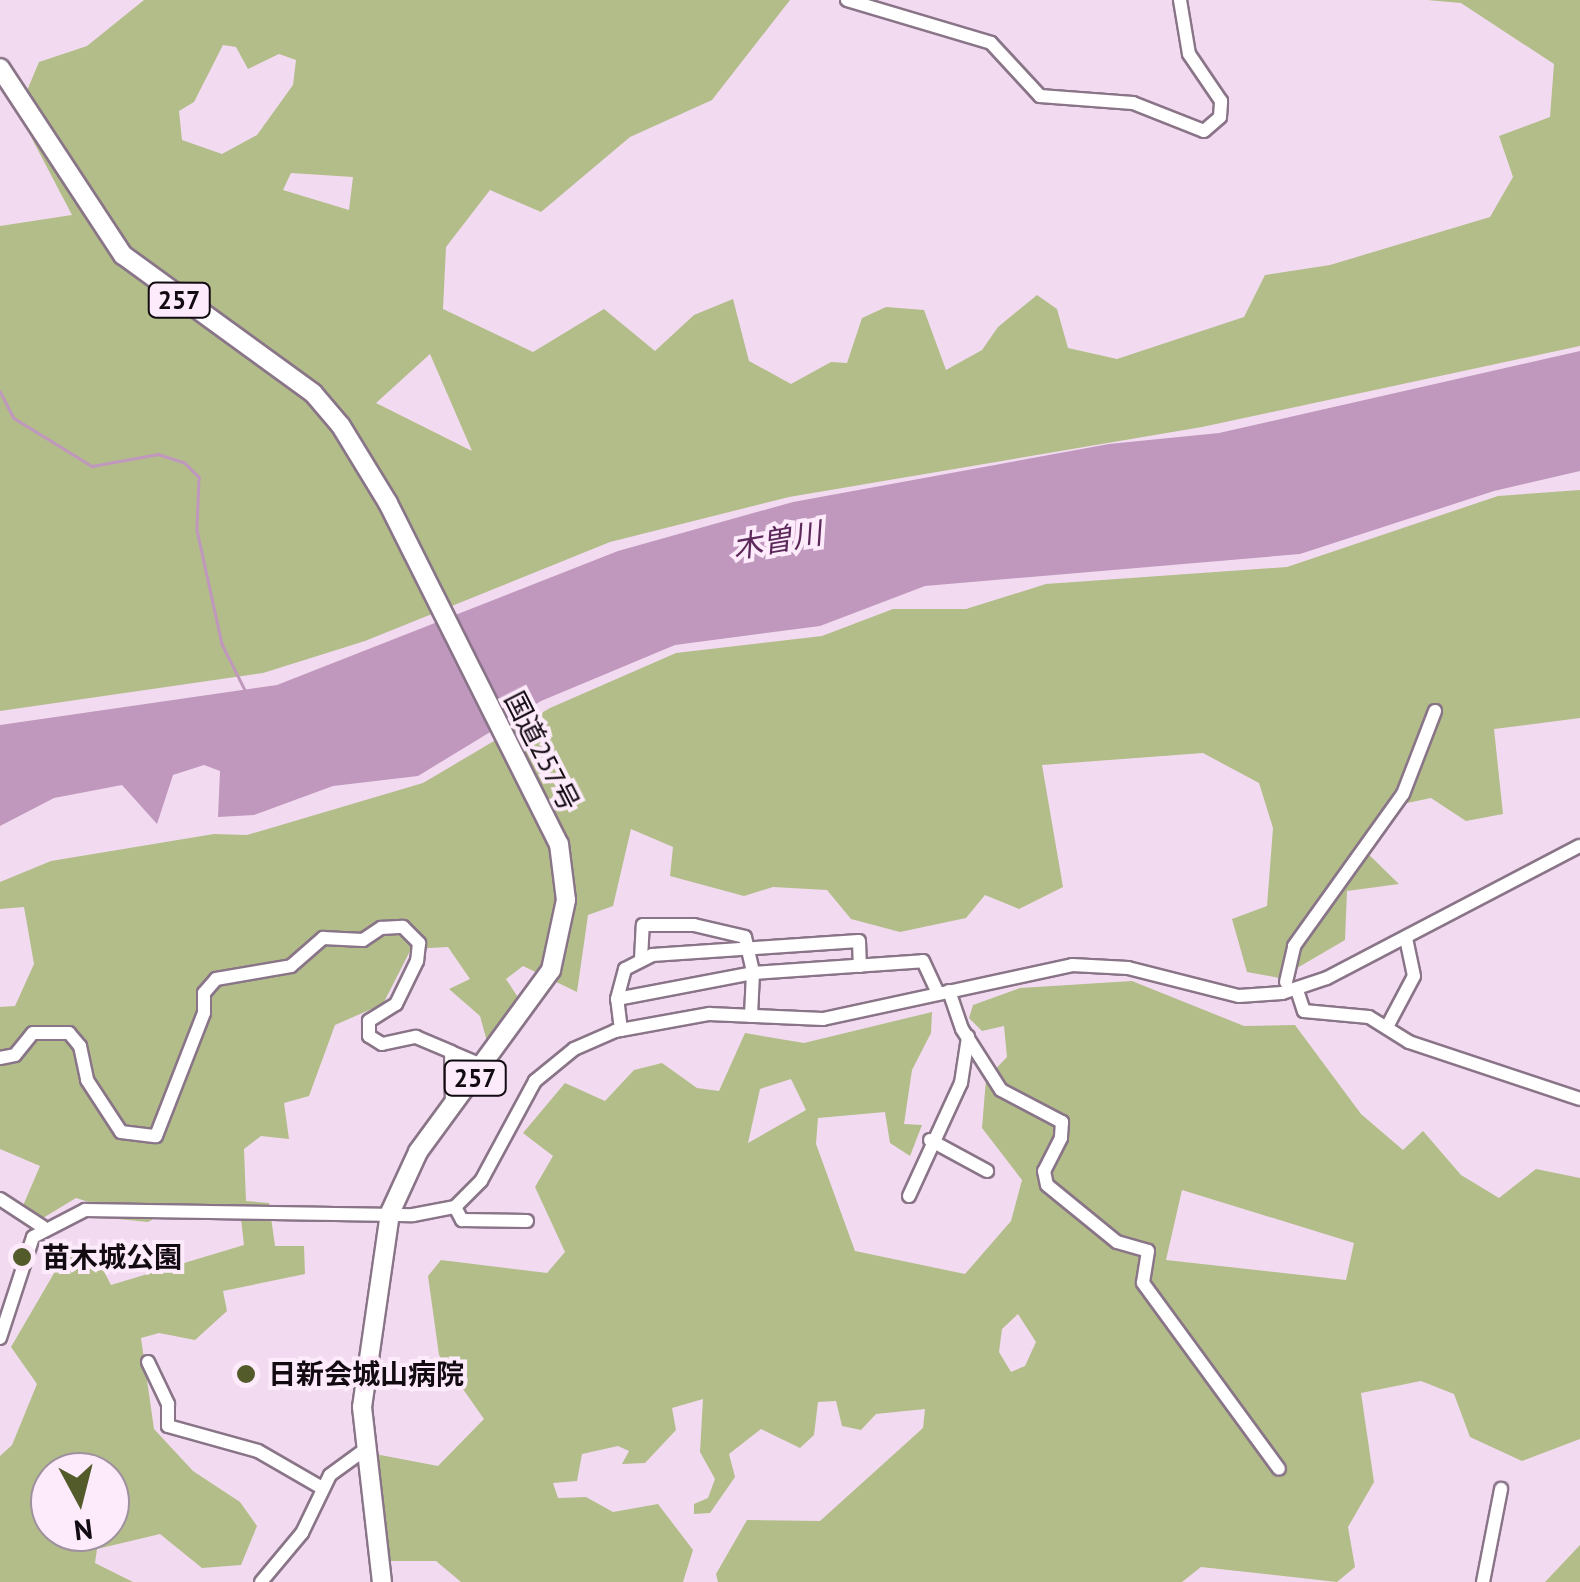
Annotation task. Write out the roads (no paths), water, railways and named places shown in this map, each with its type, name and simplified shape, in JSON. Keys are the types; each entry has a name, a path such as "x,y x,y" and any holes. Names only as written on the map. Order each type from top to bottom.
{"highway":[{"name":"国道257号","path":"0,68 99,228 123,255 312,394 367,462 559,844 566,900 561,943 544,984 410,1165 390,1213 362,1407 364,1452 382,1582"}],"street":[{"path":"847,0 991,43 1040,96 1116,99 1170,113 1204,132 1220,117 1221,100 1189,54 1180,0"},
{"path":"1434,711 1403,794 1294,946 1291,986 1304,1011 1369,1016 1409,1042 1580,1100"},
{"path":"0,1338 33,1237 43,1227 85,1210 120,1207 390,1213 455,1208 481,1181 535,1081 574,1049 620,1030 691,1015 823,1019 1089,964 1239,996 1291,986 1406,938 1580,846"},
{"path":"641,959 643,926 694,924 745,937 753,973 752,1016"},
{"path":"0,1058 15,1054 33,1033 69,1032 80,1046 87,1080 122,1132 156,1136 204,1013 204,993 216,979 291,966 323,938 362,940 381,928 403,927 420,943 418,961 396,1004 369,1021 370,1036 382,1044 416,1037 484,1066"},
{"path":"1388,1025 1414,976 1406,938"},
{"path":"620,1030 618,999 625,968 641,959 859,941 860,966"},
{"path":"618,999 753,973 923,961 1001,1090 1062,1122 1044,1172 1047,1185 1117,1242 1148,1251 1143,1283 1279,1469"},
{"path":"909,1196 930,1140 960,1084 968,1037"},
{"path":"451,1052 452,1108"},
{"path":"930,1140 987,1170"},
{"path":"0,1199 43,1227"},
{"path":"455,1208 462,1220 527,1221"},
{"path":"148,1362 160,1380 168,1426 258,1451 322,1488"},
{"path":"261,1582 302,1533 330,1475 364,1452"},
{"path":"1483,1582 1501,1489"}],"water":[{"name":"木曽川","path":"1580,351 1580,471 1494,491 1300,554 925,586 820,626 675,645 541,701 418,776 333,786 254,815 218,817 220,771 204,765 173,775 157,824 122,785 54,798 0,826 0,725 277,685 618,551 793,502 1109,444 1219,433"}],"waterway":[{"path":"0,391 14,418 92,466 158,454 185,463 199,477 197,530 222,644 246,692"}],"place":[{"name":"苗木城公園","path":"22,1257"},
{"name":"日新会城山病院","path":"246,1374"}]}
